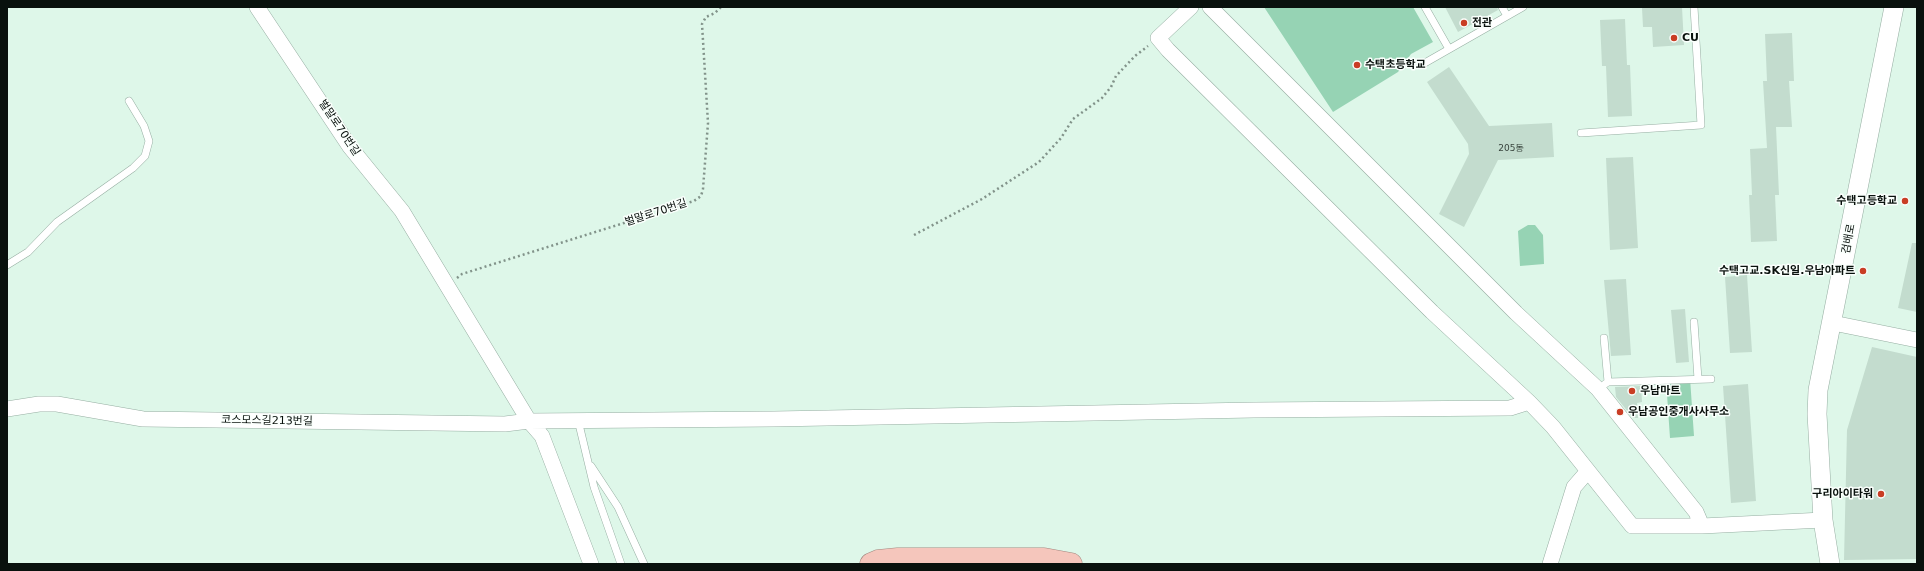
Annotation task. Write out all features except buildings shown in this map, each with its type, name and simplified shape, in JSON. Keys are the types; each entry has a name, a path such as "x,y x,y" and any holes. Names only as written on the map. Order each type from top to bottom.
{"highway":[{"path":"871,564 878,561 898,559 1044,559 1071,564"}],"street":[{"name":"벌말로70번길","path":"257,7 350,147 402,211 447,289 529,421 542,436 591,564"},
{"path":"1191,7 1158,38 1168,50 1432,312 1553,427 1632,526 1702,526 1823,520"},
{"path":"1210,7 1516,313 1603,386 1696,512 1702,526"},
{"name":"검배로","path":"1830,564 1823,520 1817,414 1818,390 1833,323 1894,7"},
{"path":"1833,323 1917,340"},
{"name":"코스모스길213번길","path":"7,409 39,404 57,404 143,419 505,424 529,421 578,420 774,419 1254,410 1510,408 1528,402"},
{"path":"1550,564 1574,487 1588,471"},
{"name":"검배로","path":"1818,564 1823,520"}],"lane":[{"path":"1425,7 1449,49"},
{"path":"1502,7 1507,16"},
{"path":"1423,64 1523,7"},
{"path":"1581,133 1701,125 1694,7"},
{"path":"7,265 28,252 57,222 133,168 145,156 149,141 144,126 129,101"},
{"path":"1694,322 1698,379"},
{"path":"1604,338 1603,386 1711,379"},
{"path":"578,420 594,488 621,564"},
{"path":"588,463 618,507 644,564"}],"path":[{"name":"벌말로70번길","path":"447,289 462,274 694,201 701,196 703,189 708,124 702,24 706,16 715,13 720,7"},
{"path":"914,235 982,200 1039,162 1062,138 1072,119 1102,98 1111,87 1116,76 1135,56 1158,38"}],"green space":[{"path":"1264,7 1413,7 1433,42 1411,54 1398,72 1333,112"},
{"path":"1528,225 1535,225 1543,235 1544,264 1520,266 1518,231"},
{"path":"1690,378 1694,436 1670,438 1666,380"}],"place":[{"name":"전관","path":"1464,23"},
{"name":"CU","path":"1674,38"},
{"name":"수택초등학교","path":"1357,65"},
{"name":"수택고등학교","path":"1905,201"},
{"name":"수택고교.SK신일.우남아파트","path":"1863,271"},
{"name":"우남마트","path":"1632,391"},
{"name":"우남공인중개사사무소","path":"1620,412"},
{"name":"구리아이타워","path":"1881,494"}]}
